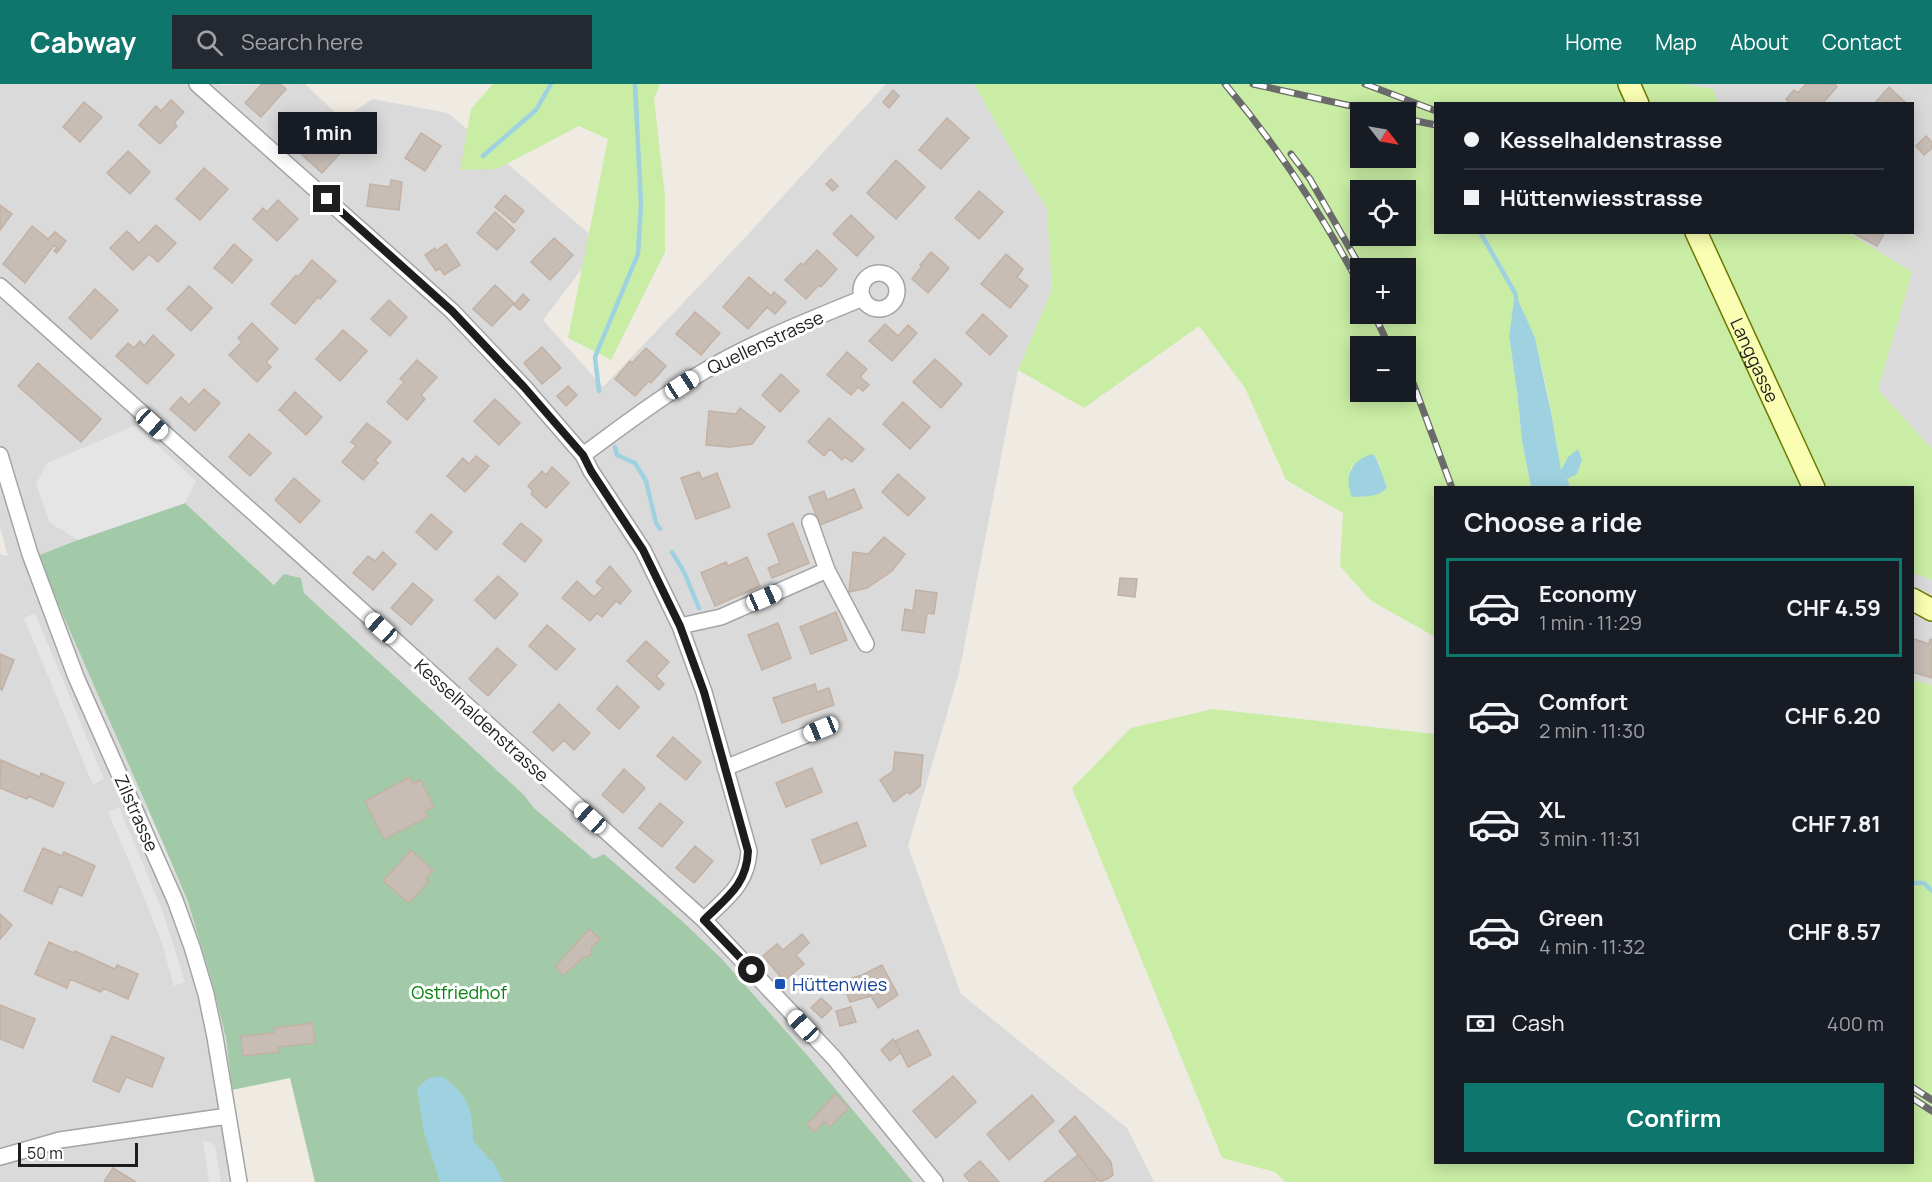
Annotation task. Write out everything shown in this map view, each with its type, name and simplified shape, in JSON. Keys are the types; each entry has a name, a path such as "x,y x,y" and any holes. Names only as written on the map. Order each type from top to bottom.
{"main road":[{"path":"1629,84 1637,102"},
{"name":"Langgasse","path":"1697,234 1813,486"},
{"path":"1914,600 1932,610"}],"street":[{"path":"197,84 452,311 524,387 583,455 643,550 680,626 704,692 748,851 748,866 742,879 704,920"},
{"name":"Kesselhaldenstrasse","path":"3,295 294,549 704,920 834,1058 935,1182"},
{"name":"Quellenstrasse","path":"583,455 698,374 767,338 863,298"},
{"name":"Zilstrasse","path":"0,454 30,554 76,678 176,900 206,994 239,1182"},
{"path":"810,522 827,570 866,644"},
{"path":"680,626 721,617 827,570"},
{"path":"725,768 821,729"},
{"path":"0,1157 60,1140 228,1116"}],"shaded area":[{"path":"0,84 305,84 342,119 373,99 448,113 601,244 543,320 603,387 741,242 886,84 974,84 1047,208 1052,290 1018,370 959,673 908,846 961,994 1127,1128 1154,1182 913,1182 808,1056 721,958 681,920 604,855 595,860 534,808 524,795 304,593 301,578 284,574 275,585 185,503 37,556 188,902 226,1038 232,1090 228,1116 239,1182 0,1182 0,554 8,556 0,528"},
{"path":"1683,84 1932,84 1932,449 1878,390 1912,272 1851,234 1914,234 1914,102 1718,102 1713,89"},
{"path":"136,425 196,481 185,503 78,540 50,523 36,484 47,463"},
{"path":"1914,573 1932,580 1932,685 1914,680"},
{"path":"35,613 104,779 93,785 24,618"},
{"path":"119,807 163,912 185,982 174,986 161,941 108,812"},
{"path":"148,811 174,870 170,872 144,813"},
{"path":"203,1140 215,1145 221,1182 209,1182"}],"green space":[{"path":"493,84 660,84 654,99 665,195 665,252 611,360 568,338 608,139 579,126 497,169 460,170 471,109"},
{"path":"974,84 1683,84 1713,89 1718,102 1434,102 1434,234 1851,234 1912,272 1878,390 1932,449 1932,580 1914,573 1914,486 1570,486 1561,472 1540,359 1515,295 1509,336 1522,441 1531,486 1434,486 1434,636 1370,600 1340,566 1343,513 1286,480 1245,388 1199,326 1084,408 1018,370 1052,290 1047,208","holes":["1379,462 1387,487 1349,489 1351,467"]},
{"name":"Ostfriedhof","path":"185,503 274,585 284,574 301,578 304,593 524,795 534,808 594,859 604,854 681,920 721,958 808,1056 913,1182 315,1182 290,1078 232,1090 226,1038 188,902 37,556"},
{"path":"1914,680 1932,685 1932,1182 1285,1182 1275,1172 1222,1158 1072,788 1131,728 1213,709 1434,734 1434,1164 1914,1164"}],"water":[{"path":"1515,293 1535,338 1561,470 1568,457 1578,449 1582,460 1577,474 1567,479 1570,486 1531,486 1522,441 1509,336"},
{"path":"1373,454 1387,487 1376,495 1352,497 1349,490 1351,470 1360,460"},
{"path":"442,1076 463,1097 470,1111 473,1141 494,1164 503,1182 440,1182 424,1132 417,1088 429,1078"}],"building":[{"path":"262,84 280,84 286,89 261,117 245,103"},
{"path":"1806,84 1835,84 1837,87 1824,102 1788,102 1786,99 1794,90 1798,93"},
{"path":"1889,87 1905,102 1876,102"},
{"path":"893,90 899,96 889,108 883,102"},
{"path":"171,100 184,112 174,123 177,126 160,144 139,125 156,106 161,111"},
{"path":"84,102 102,117 80,142 63,127"},
{"path":"947,118 969,138 941,169 919,150"},
{"path":"301,126 322,146 328,139 341,152 322,173 287,141"},
{"path":"421,133 441,146 425,171 405,158"},
{"path":"1926,136 1932,142 1932,148 1924,155 1916,146"},
{"path":"128,151 150,172 130,194 107,173"},
{"path":"896,160 925,187 896,219 867,193"},
{"path":"204,168 228,189 200,220 176,199"},
{"path":"831,179 838,186 833,191 826,184"},
{"path":"391,180 402,182 399,210 367,206 370,184 390,187"},
{"path":"979,191 1003,212 979,239 955,218"},
{"path":"505,195 524,211 514,223 495,207"},
{"path":"278,200 298,219 277,241 253,219 263,208 267,212"},
{"path":"0,205 12,214 0,230"},
{"path":"495,212 515,230 497,250 477,233"},
{"path":"851,215 874,237 857,256 833,234"},
{"path":"156,225 176,243 158,262 149,254 133,270 110,248 127,231 139,243"},
{"path":"32,226 48,239 55,232 66,241 57,253 54,251 57,248 54,245 25,283 3,264"},
{"path":"1855,234 1884,234 1877,246"},
{"path":"554,238 573,255 550,280 531,262"},
{"path":"234,244 252,260 232,283 214,268"},
{"path":"446,244 460,265 444,275 440,268 436,271 425,255"},
{"path":"817,250 837,269 821,287 819,285 806,299 785,280"},
{"path":"931,252 949,268 928,293 912,279"},
{"path":"1006,254 1023,269 1017,277 1028,286 1010,308 981,284"},
{"path":"312,260 336,281 320,299 318,297 295,324 271,304"},
{"path":"749,277 771,296 774,292 786,302 775,314 767,307 748,329 723,307"},
{"path":"495,285 514,303 492,326 473,309"},
{"path":"189,286 212,308 191,331 167,309"},
{"path":"95,289 118,310 91,339 69,318"},
{"path":"523,294 529,300 520,310 514,305"},
{"path":"389,300 407,317 390,336 371,319"},
{"path":"695,312 720,333 701,355 676,334"},
{"path":"983,314 1007,336 990,355 966,333"},
{"path":"252,323 278,349 266,362 271,367 257,382 229,355 242,342 238,338"},
{"path":"885,324 898,336 908,325 917,333 892,361 869,341"},
{"path":"343,330 367,351 340,381 316,359"},
{"path":"153,335 174,355 147,384 116,356 128,343 134,348 140,341 144,346"},
{"path":"542,347 561,368 542,384 524,363"},
{"path":"646,348 666,366 635,396 615,379 630,361 632,363"},
{"path":"847,352 867,369 860,377 869,385 863,391 858,387 851,395 827,375"},
{"path":"935,359 962,384 941,408 913,382"},
{"path":"417,360 437,377 421,395 425,399 407,420 387,402 404,382 400,379"},
{"path":"38,363 101,419 81,442 18,386"},
{"path":"781,374 799,391 780,412 762,395"},
{"path":"568,386 577,395 566,406 557,396"},
{"path":"204,389 220,403 195,431 170,409 181,397 189,405"},
{"path":"295,392 322,417 306,435 279,410"},
{"path":"495,399 520,423 499,445 474,421"},
{"path":"903,402 930,427 910,449 883,424"},
{"path":"740,408 765,427 752,444 730,447 706,445 709,411 736,414"},
{"path":"829,418 864,449 852,462 845,457 842,460 830,449 824,456 808,442"},
{"path":"367,423 391,442 375,460 378,463 363,480 342,462 356,446 351,442"},
{"path":"249,434 271,453 250,476 229,457"},
{"path":"476,456 489,466 465,492 447,476 463,458 469,464"},
{"path":"552,467 569,483 546,508 531,494 533,491 528,486 542,471 546,475"},
{"path":"699,472 702,479 717,473 730,507 696,519 681,478"},
{"path":"898,474 925,498 908,516 882,492"},
{"path":"294,478 320,501 300,523 275,500"},
{"path":"854,489 862,508 820,525 809,497 824,491 827,500"},
{"path":"431,514 452,532 436,550 416,532"},
{"path":"521,523 542,540 525,562 503,544"},
{"path":"793,523 809,563 772,578 768,568 780,563 768,534"},
{"path":"884,537 905,554 892,571 879,580 867,588 849,592 853,552 868,554"},
{"path":"383,552 396,564 373,590 353,573 368,556 375,561"},
{"path":"747,557 760,586 715,606 701,573 726,562 728,566"},
{"path":"610,566 631,591 620,604 616,601 602,617 597,613 590,621 562,598 577,581 594,597 603,588 596,582"},
{"path":"498,576 518,594 495,619 475,600"},
{"path":"1120,578 1137,579 1135,597 1118,595"},
{"path":"413,583 433,600 411,625 391,608"},
{"path":"916,590 937,593 934,614 927,613 924,633 902,630 905,609 913,611"},
{"path":"836,612 847,640 811,654 800,627"},
{"path":"778,623 791,658 762,670 748,635"},
{"path":"547,625 575,649 556,670 529,646"},
{"path":"1914,639 1929,644 1930,639 1932,640 1932,678 1914,673"},
{"path":"646,641 669,662 656,676 664,684 659,690 627,661"},
{"path":"497,648 516,665 488,696 469,679"},
{"path":"0,654 14,660 2,690 0,689"},
{"path":"815,684 817,692 829,688 834,705 782,723 773,698"},
{"path":"617,686 639,707 619,729 597,709"},
{"path":"559,704 590,733 574,750 564,740 553,751 533,732"},
{"path":"673,737 701,762 686,780 657,756"},
{"path":"895,752 923,755 920,786 894,802 880,780 893,771"},
{"path":"1,760 40,777 41,773 64,783 53,807 28,796 27,799 0,788"},
{"path":"812,768 822,792 786,807 776,783"},
{"path":"624,769 645,788 623,813 602,795"},
{"path":"410,777 413,783 421,780 434,807 425,811 428,817 384,839 365,801"},
{"path":"660,803 683,822 662,847 639,828"},
{"path":"857,822 866,846 821,864 812,840"},
{"path":"695,846 713,861 694,883 676,868"},
{"path":"43,848 62,856 64,852 95,866 82,896 59,886 52,904 24,891"},
{"path":"411,850 433,870 426,878 429,881 409,903 383,881"},
{"path":"0,914 12,925 0,939"},
{"path":"589,929 600,939 591,948 592,953 588,957 584,957 563,975 555,967"},
{"path":"802,934 809,943 796,955 804,964 784,981 763,956 777,944 783,950"},
{"path":"49,942 115,969 117,965 138,974 128,999 103,988 101,992 70,979 67,988 35,974"},
{"path":"882,965 898,995 878,1008 871,996 850,1002 842,981 862,975"},
{"path":"821,998 832,1008 822,1018 811,1008"},
{"path":"0,1005 35,1019 23,1048 0,1039"},
{"path":"851,1007 856,1022 840,1026 836,1011"},
{"path":"313,1023 315,1043 278,1047 279,1052 243,1056 241,1036 274,1033 274,1028"},
{"path":"918,1030 931,1055 908,1067 895,1041"},
{"path":"112,1036 164,1058 152,1087 126,1077 119,1092 93,1081"},
{"path":"893,1039 901,1052 890,1061 881,1050"},
{"path":"953,1076 976,1102 936,1138 913,1111"},
{"path":"835,1094 849,1107 830,1127 824,1121 815,1132 807,1125"},
{"path":"1032,1095 1054,1121 1009,1160 987,1134"},
{"path":"1075,1116 1111,1162 1113,1175 1109,1178 1100,1182 1059,1131"},
{"path":"1078,1155 1098,1179 1094,1182 1044,1182"},
{"path":"980,1161 999,1182 970,1182 964,1175"},
{"path":"113,1168 136,1182 104,1182"}],"waterway":[{"path":"483,156 536,110 551,84"},
{"path":"599,391 595,357 638,254 641,204 635,84"},
{"path":"1481,234 1516,298"},
{"path":"615,447 617,455 635,463 646,481 656,523 660,529"},
{"path":"672,552 684,572 699,608"},
{"path":"1914,883 1924,883 1932,891"}],"railway":[{"path":"1225,84 1263,132 1298,182 1350,268"},
{"path":"1253,84 1350,106"},
{"path":"1365,84 1434,110"},
{"path":"1416,121 1434,125"},
{"path":"1291,154 1310,179 1355,258"},
{"path":"1379,324 1384,336"},
{"path":"1416,391 1451,486"},
{"path":"1914,1088 1932,1100"},
{"path":"1914,1099 1932,1111"}],"place":[{"name":"Hüttenwies","path":"780,984"}],"route":[{"path":"327,199 452,311 524,387 583,455 643,550 680,626 704,692 748,851 748,866 742,879 704,920 752,970"}]}
